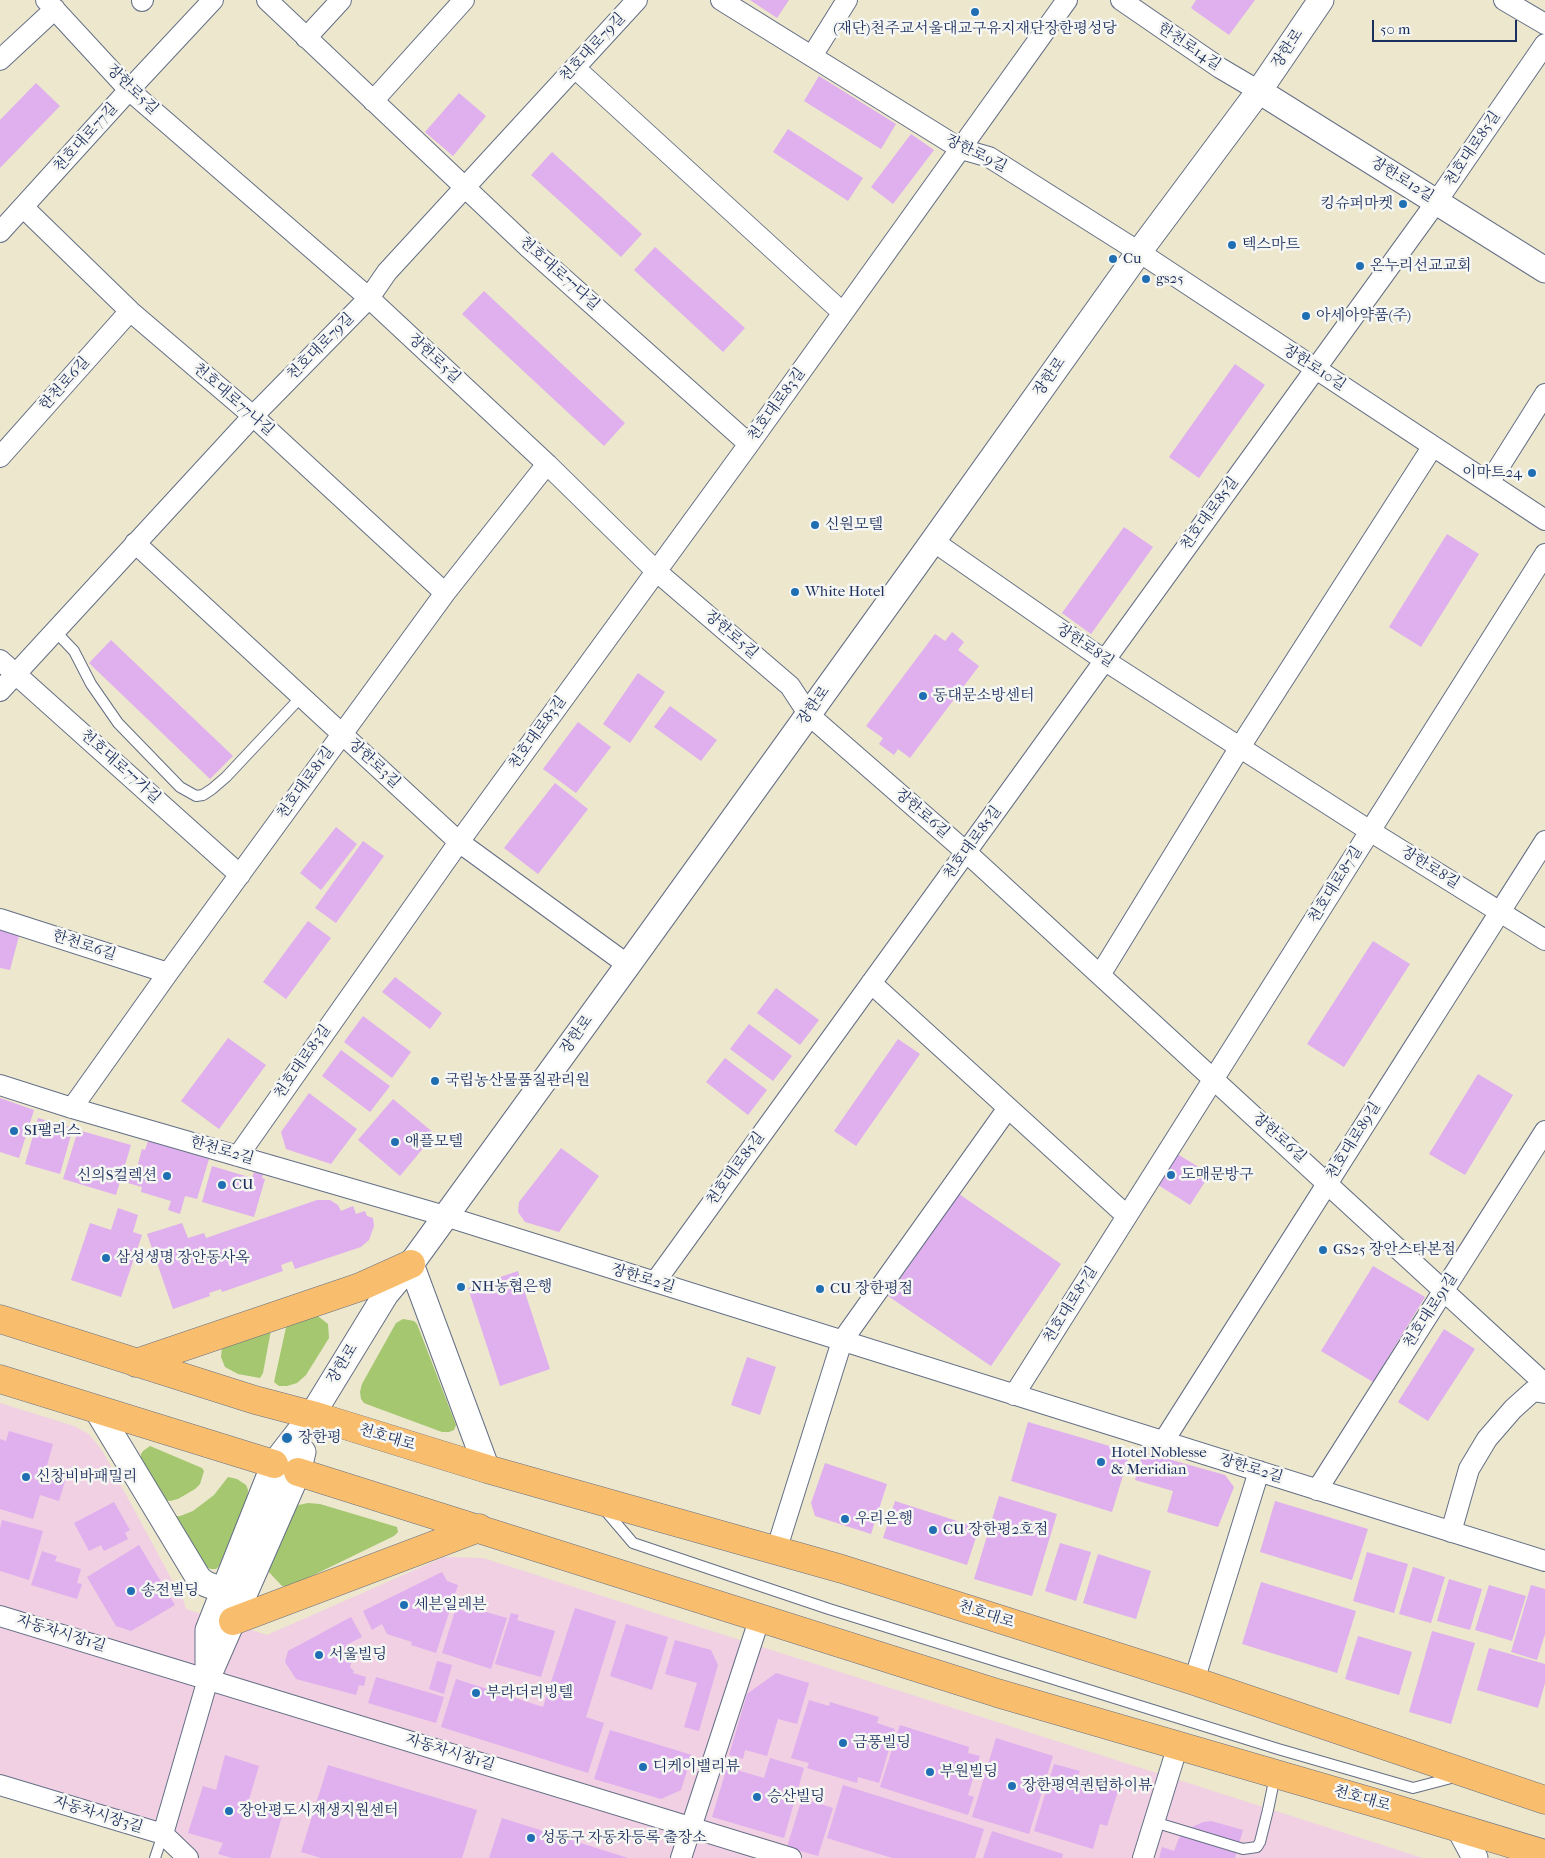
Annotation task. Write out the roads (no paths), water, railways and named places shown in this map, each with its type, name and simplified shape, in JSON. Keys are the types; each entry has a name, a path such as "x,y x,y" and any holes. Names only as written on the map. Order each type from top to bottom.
{"main road":[{"path":"136,1363 360,1288 411,1264"},
{"name":"천호대로","path":"0,1319 256,1400 312,1415 487,1469 842,1569 1194,1681 1545,1799"},
{"name":"천호대로","path":"0,1379 286,1468 349,1484 479,1528 762,1610 1178,1745 1545,1854"},
{"path":"228,1606 479,1528"}],"street":[{"name":"천호대로77길","path":"0,232 214,0"},
{"name":"천호대로77다길","path":"267,0 528,247 749,444"},
{"path":"306,38 341,0"},
{"path":"373,101 464,0"},
{"name":"천호대로79길","path":"0,691 253,416 369,298 387,272 637,0"},
{"name":"장한로9길","path":"721,0 961,150 990,158 1139,252"},
{"path":"812,56 847,0"},
{"name":"천호대로83길","path":"238,1156 459,842 749,444 1067,0"},
{"name":"한천로14길","path":"1121,0 1220,68 1259,91"},
{"name":"장한로","path":"208,1679 228,1606 286,1468 312,1415 386,1294 411,1264 628,965 1139,252 1259,91 1321,0"},
{"path":"1504,0 1545,24"},
{"name":"장한로5길","path":"0,60 51,4 129,90 369,298 547,464 656,571 790,686 808,714"},
{"name":"천호대로85길","path":"655,1282 1437,201 1545,44"},
{"path":"575,68 843,313"},
{"name":"장한로12길","path":"1259,91 1545,270"},
{"name":"천호대로77나길","path":"23,208 130,312 253,416 445,593"},
{"name":"장한로10길","path":"1139,252 1545,520"},
{"name":"한천로6길","path":"0,457 130,312"},
{"path":"1490,483 1545,394"},
{"path":"1100,976 1240,747 1433,446"},
{"name":"천호대로81길","path":"72,1108 445,593 547,464"},
{"name":"장한로8길","path":"933,541 1104,660 1370,831 1545,940"},
{"name":"장한로3길","path":"136,543 459,842 628,965"},
{"name":"천호대로87길","path":"1014,1395 1545,554"},
{"name":"천호대로77가길","path":"0,660 240,875"},
{"name":"장한로6길","path":"808,714 966,852 1545,1384"},
{"name":"천호대로89길","path":"1163,1442 1545,841"},
{"name":"한천로6길","path":"0,919 168,973"},
{"path":"871,983 1127,1216"},
{"name":"한천로2길","path":"0,1085 72,1108 445,1216"},
{"path":"776,1551 842,1341 1008,1108"},
{"name":"천호대로91길","path":"1316,1490 1545,1131"},
{"name":"장한로2길","path":"445,1216 1545,1561"},
{"path":"411,1264 487,1469"},
{"path":"1451,1532 1469,1469 1487,1439 1513,1409 1533,1391 1545,1393"},
{"path":"97,1410 199,1579 228,1606"},
{"path":"1194,1681 1259,1472"},
{"path":"681,1858 762,1610"},
{"name":"자동차시장1길","path":"0,1616 791,1858"},
{"path":"163,1834 208,1679"},
{"path":"1143,1858 1178,1745"},
{"name":"자동차시장3길","path":"0,1785 163,1834 188,1858"},
{"path":"1459,1828 1474,1858"}],"lane":[{"path":"55,631 74,651 91,684 118,723 180,787 196,796 203,795 226,777 301,697"},
{"path":"597,1500 633,1543 829,1609 1278,1750 1413,1788 1468,1774"},
{"path":"1154,1822 1243,1849 1257,1847 1268,1810 1275,1774"},
{"path":"155,1858 163,1834"}],"place":[{"name":"(재단)천주교서울대교구유지재단장한평성당","path":"975,12"},
{"name":"킹슈퍼마켓","path":"1403,204"},
{"name":"텍스마트","path":"1232,245"},
{"name":"Cu","path":"1113,259"},
{"name":"온누리선교교회","path":"1360,266"},
{"name":"gs25","path":"1146,279"},
{"name":"아세아약품(주)","path":"1306,316"},
{"name":"이마트24","path":"1532,473"},
{"name":"신원모텔","path":"815,525"},
{"name":"White Hotel","path":"795,592"},
{"name":"동대문소방센터","path":"923,696"},
{"name":"국립농산물품질관리원","path":"435,1081"},
{"name":"SI팰리스","path":"14,1131"},
{"name":"애플모텔","path":"395,1142"},
{"name":"도매문방구","path":"1171,1175"},
{"name":"신의S컬렉션","path":"167,1176"},
{"name":"CU","path":"222,1185"},
{"name":"GS25 장안스타본점","path":"1323,1250"},
{"name":"삼성생명 장안동사옥","path":"106,1258"},
{"name":"NH농협은행","path":"461,1287"},
{"name":"CU 장한평점","path":"820,1289"},
{"name":"장한평","path":"287,1438"},
{"name":"Hotel Noblesse & Meridian","path":"1101,1462"},
{"name":"신창비바패밀리","path":"26,1477"},
{"name":"우리은행","path":"845,1519"},
{"name":"CU 장한평2호점","path":"933,1530"},
{"name":"송전빌딩","path":"131,1591"},
{"name":"세븐일레븐","path":"404,1605"},
{"name":"서울빌딩","path":"319,1655"},
{"name":"부라더리빙텔","path":"476,1693"},
{"name":"금풍빌딩","path":"843,1743"},
{"name":"디케이밸리뷰","path":"643,1767"},
{"name":"부원빌딩","path":"930,1772"},
{"name":"장한평역퀀텀하이뷰","path":"1012,1786"},
{"name":"승산빌딩","path":"757,1797"},
{"name":"장안평도시재생지원센터","path":"229,1811"},
{"name":"성동구 자동차등록 출장소","path":"531,1838"}]}
